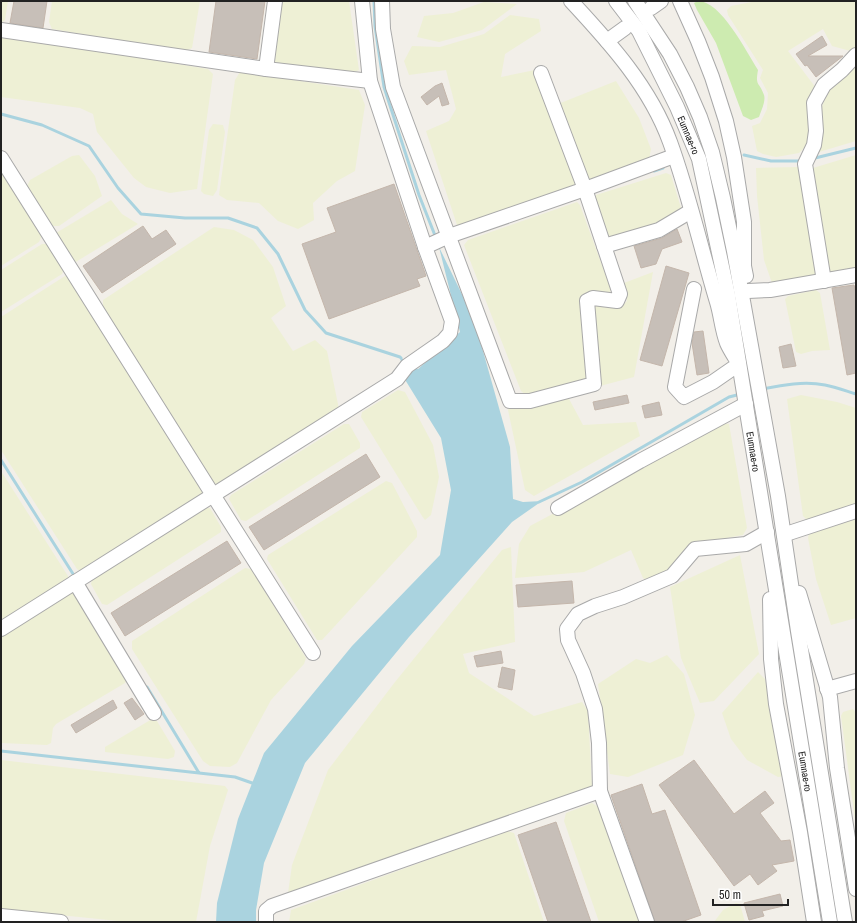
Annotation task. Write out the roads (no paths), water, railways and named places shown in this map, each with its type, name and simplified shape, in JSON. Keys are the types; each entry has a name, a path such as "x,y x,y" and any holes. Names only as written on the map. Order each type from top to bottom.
{"street":[{"path":"266,69 275,1"},
{"path":"1,629 397,379 407,366 443,341 450,333 452,321 425,247 370,81 362,1"},
{"path":"382,1 383,29 393,87 510,401 530,401 594,384 587,301 593,298 617,301 620,294 585,189 540,73"},
{"name":"Eumnae-ro","path":"616,1 639,31 678,107 699,159 728,295 830,922"},
{"name":"Eumnae-ro","path":"635,1 670,54 687,87 700,117 712,152 734,251 774,478 845,922"},
{"path":"680,1 712,77 726,121 734,157 744,222 744,266 767,387 774,478 788,527 800,595 830,697 836,768 856,889"},
{"path":"572,2 607,41 646,93 670,141 719,308 727,342 739,364 713,382 684,397 675,386 694,289"},
{"path":"607,41 625,28"},
{"path":"1,30 266,69 370,81"},
{"path":"824,280 807,158 814,145 816,131 814,103 824,85 842,70 856,55"},
{"path":"425,247 449,236 585,189 674,156"},
{"path":"1,158 90,302 214,494 312,653"},
{"path":"604,246 659,230 691,211"},
{"path":"748,290 770,290 856,275"},
{"path":"558,508 640,461 744,397"},
{"path":"788,527 856,511"},
{"path":"767,532 762,546 770,593 771,659 776,704 800,832 814,922"},
{"path":"647,922 600,790 599,743 595,709 583,673 568,640 567,629 578,614 672,576 695,549 746,544 767,532"},
{"path":"75,582 154,713"},
{"path":"827,689 856,681"},
{"path":"266,922 266,911 272,906 600,790"},
{"path":"1,916 61,922"}],"water":[{"path":"439,247 474,319 510,447 513,499 523,502 542,501 512,522 409,637 305,763 264,863 256,910 256,922 216,922 217,903 238,819 264,753 352,646 440,555 451,490 441,438 404,378 400,357 418,369 460,332"}],"waterway":[{"path":"374,1 375,26 384,87 419,195 436,238"},
{"path":"1,114 42,125 89,146 118,188 141,214 185,218 228,218 257,228 278,254 305,310 326,333 401,358"},
{"path":"811,159 856,148"},
{"path":"744,155 771,161 802,161"},
{"path":"654,171 663,168"},
{"path":"762,389 809,383 829,386 856,394"},
{"path":"539,502 582,482 729,397 741,394"},
{"path":"1,460 75,577"},
{"path":"147,687 199,773"},
{"path":"1,751 235,777 255,784"}]}
